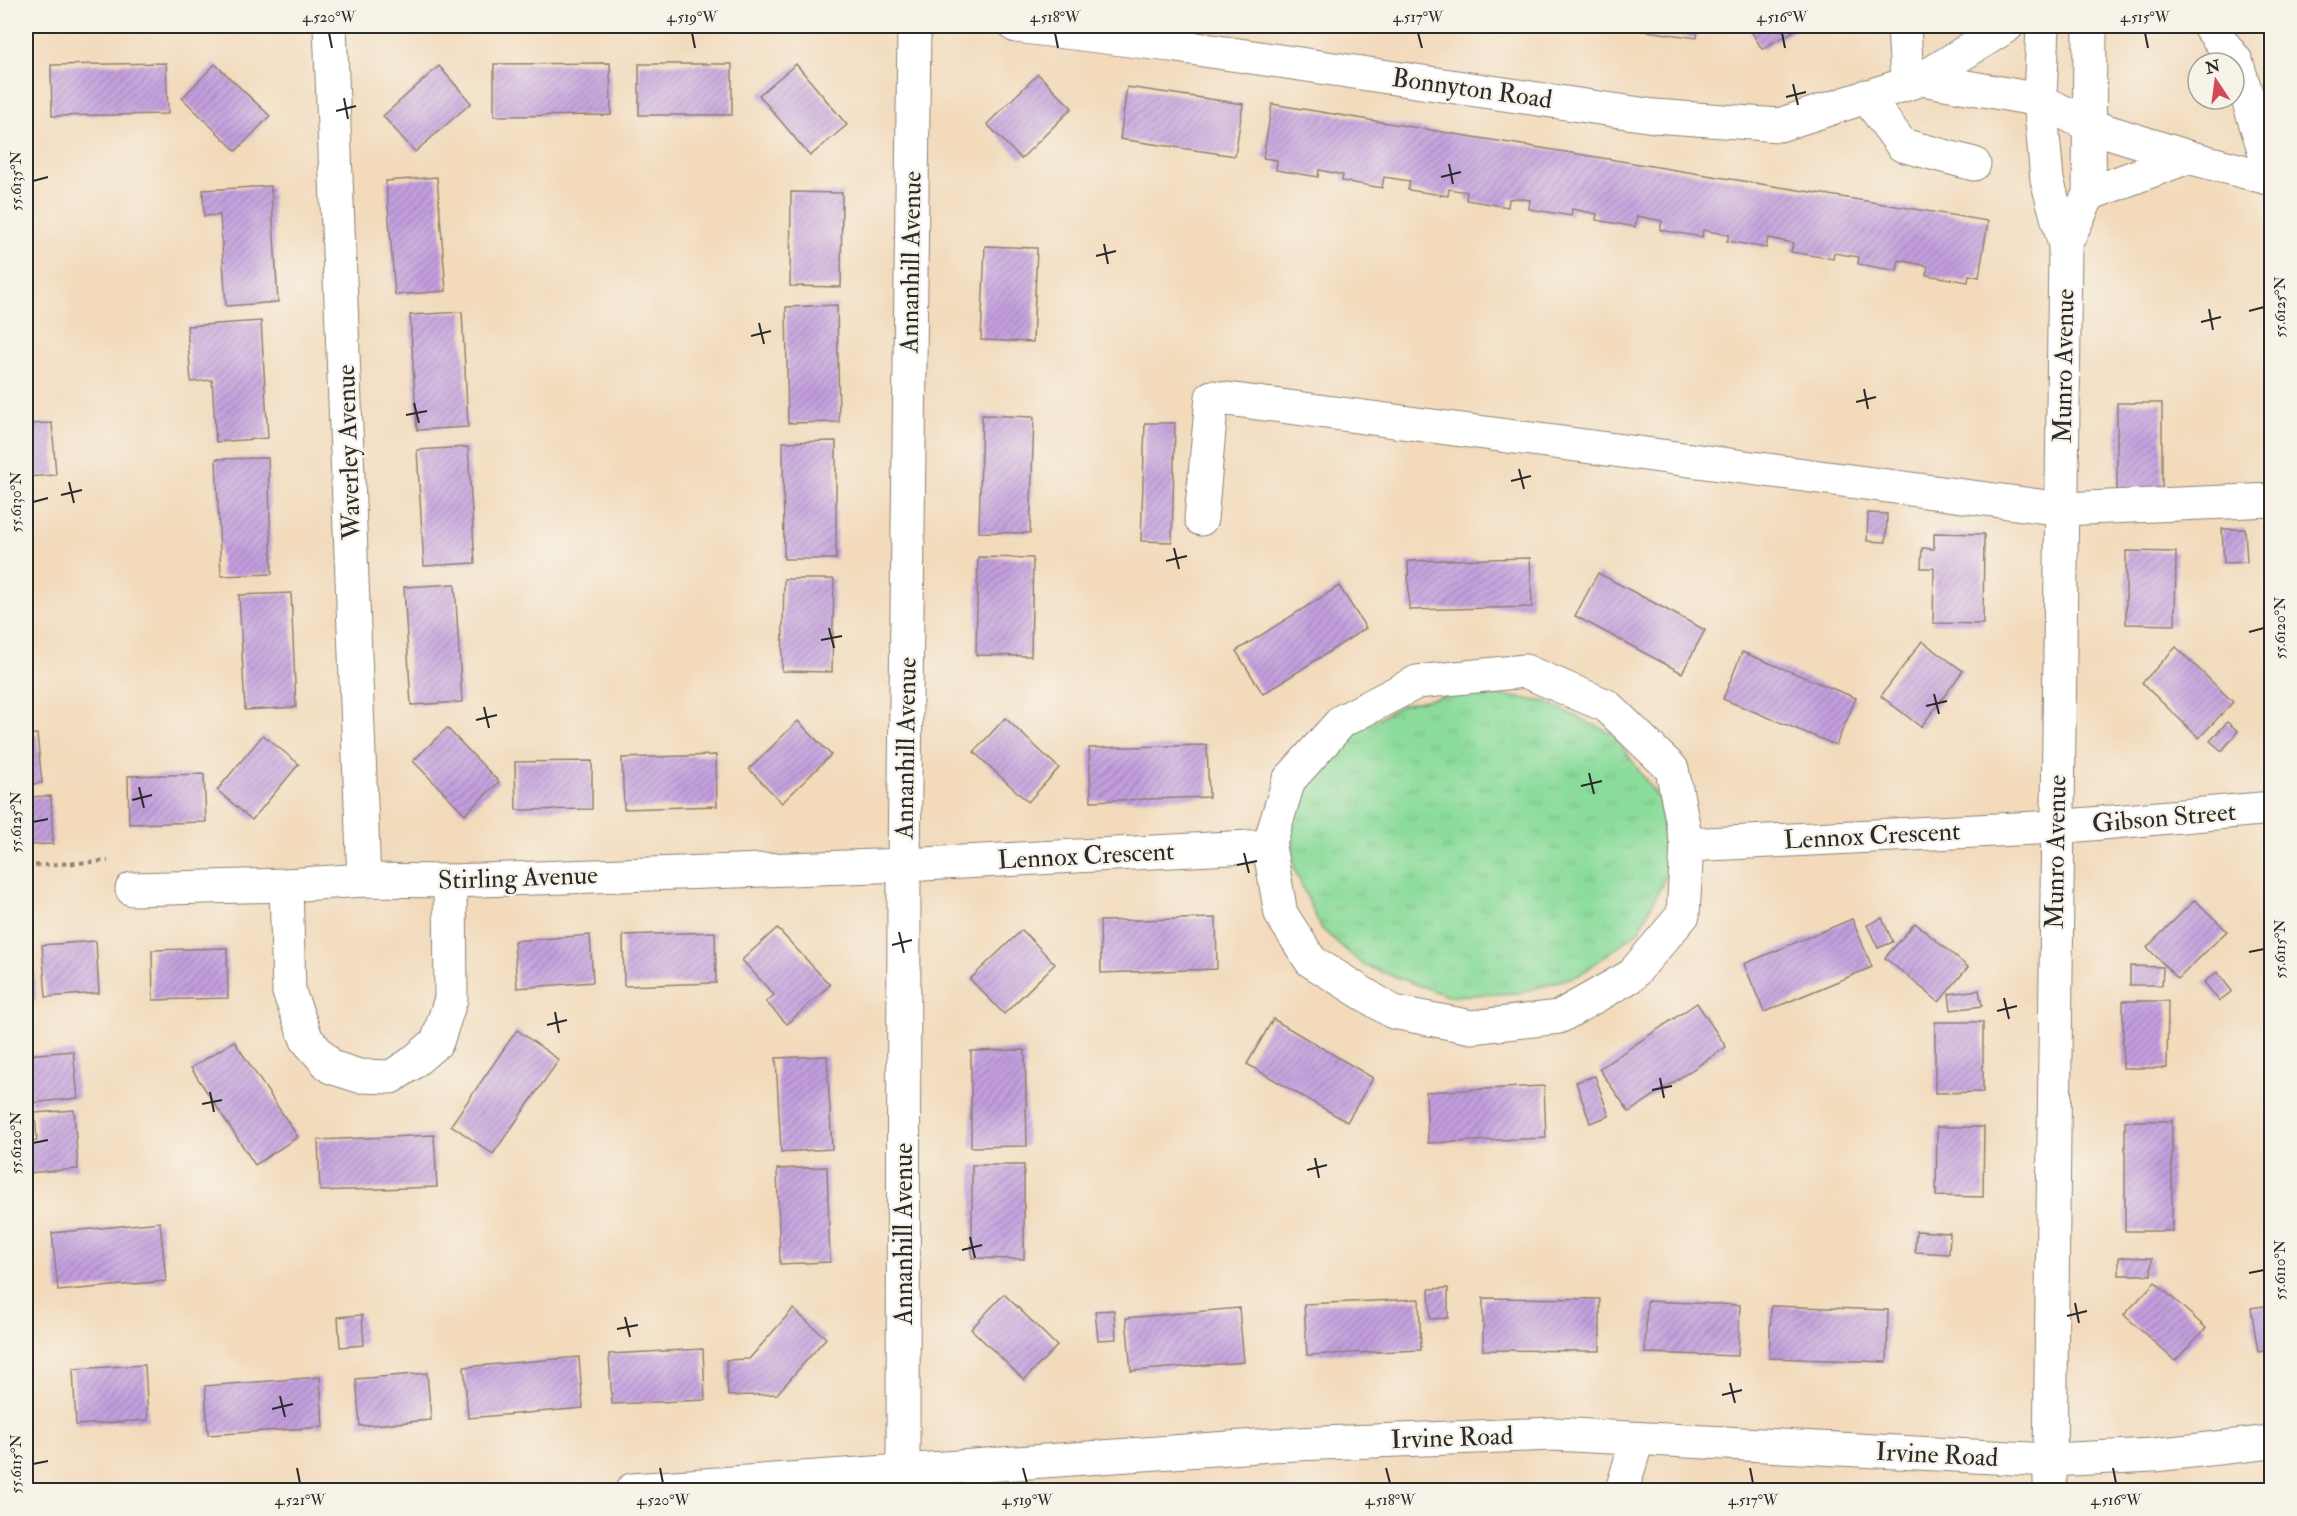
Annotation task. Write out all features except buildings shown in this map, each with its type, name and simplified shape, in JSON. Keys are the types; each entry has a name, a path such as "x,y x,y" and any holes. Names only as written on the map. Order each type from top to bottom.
{"street":[{"name":"Waverley Avenue","path":"330,26 364,879"},
{"name":"Annanhill Avenue","path":"903,1470 904,865 914,26"},
{"name":"Bonnyton Road","path":"1016,26 1170,45 1654,116 1779,125 1915,81 2007,26"},
{"path":"1904,26 1915,81"},
{"name":"Munro Avenue","path":"2043,26 2040,100 2047,180 2065,245 2056,827 2050,1475"},
{"name":"Munro Avenue","path":"2065,245 2089,194 2090,26"},
{"path":"2209,26 2236,61 2271,177"},
{"name":"Bonnyton Road","path":"1915,81 2040,100 2090,126 2188,157 2271,177"},
{"path":"1866,96 1902,145 1974,164"},
{"path":"2089,194 2188,157"},
{"path":"1201,519 1212,398 2062,509 2271,500"},
{"path":"1525,671 1607,706 1672,769 1687,845 1683,915 1631,976 1559,1017 1472,1027 1393,1012 1311,961 1281,914 1269,846 1289,780 1342,720 1417,682 1525,671"},
{"name":"Gibson Street","path":"2056,827 2271,808"},
{"name":"Lennox Crescent","path":"1687,845 2056,827"},
{"name":"Lennox Crescent","path":"904,865 1269,846"},
{"name":"Stirling Avenue","path":"132,889 286,885 364,879 450,881 904,865"},
{"path":"286,885 289,992 306,1040 331,1067 359,1076 391,1077 411,1065 436,1042 451,999 450,881"},
{"name":"Irvine Road","path":"632,1491 1271,1445 1553,1434 2050,1475 2154,1455 2271,1442"},
{"path":"1622,1491 1637,1440"}],"path":[{"path":"26,866 124,861 132,889"}],"green space":[{"path":"1471,691 1546,702 1613,734 1660,800 1668,872 1638,932 1579,975 1520,993 1448,996 1363,965 1321,928 1294,868 1292,815 1302,784 1346,737 1402,705"}]}
